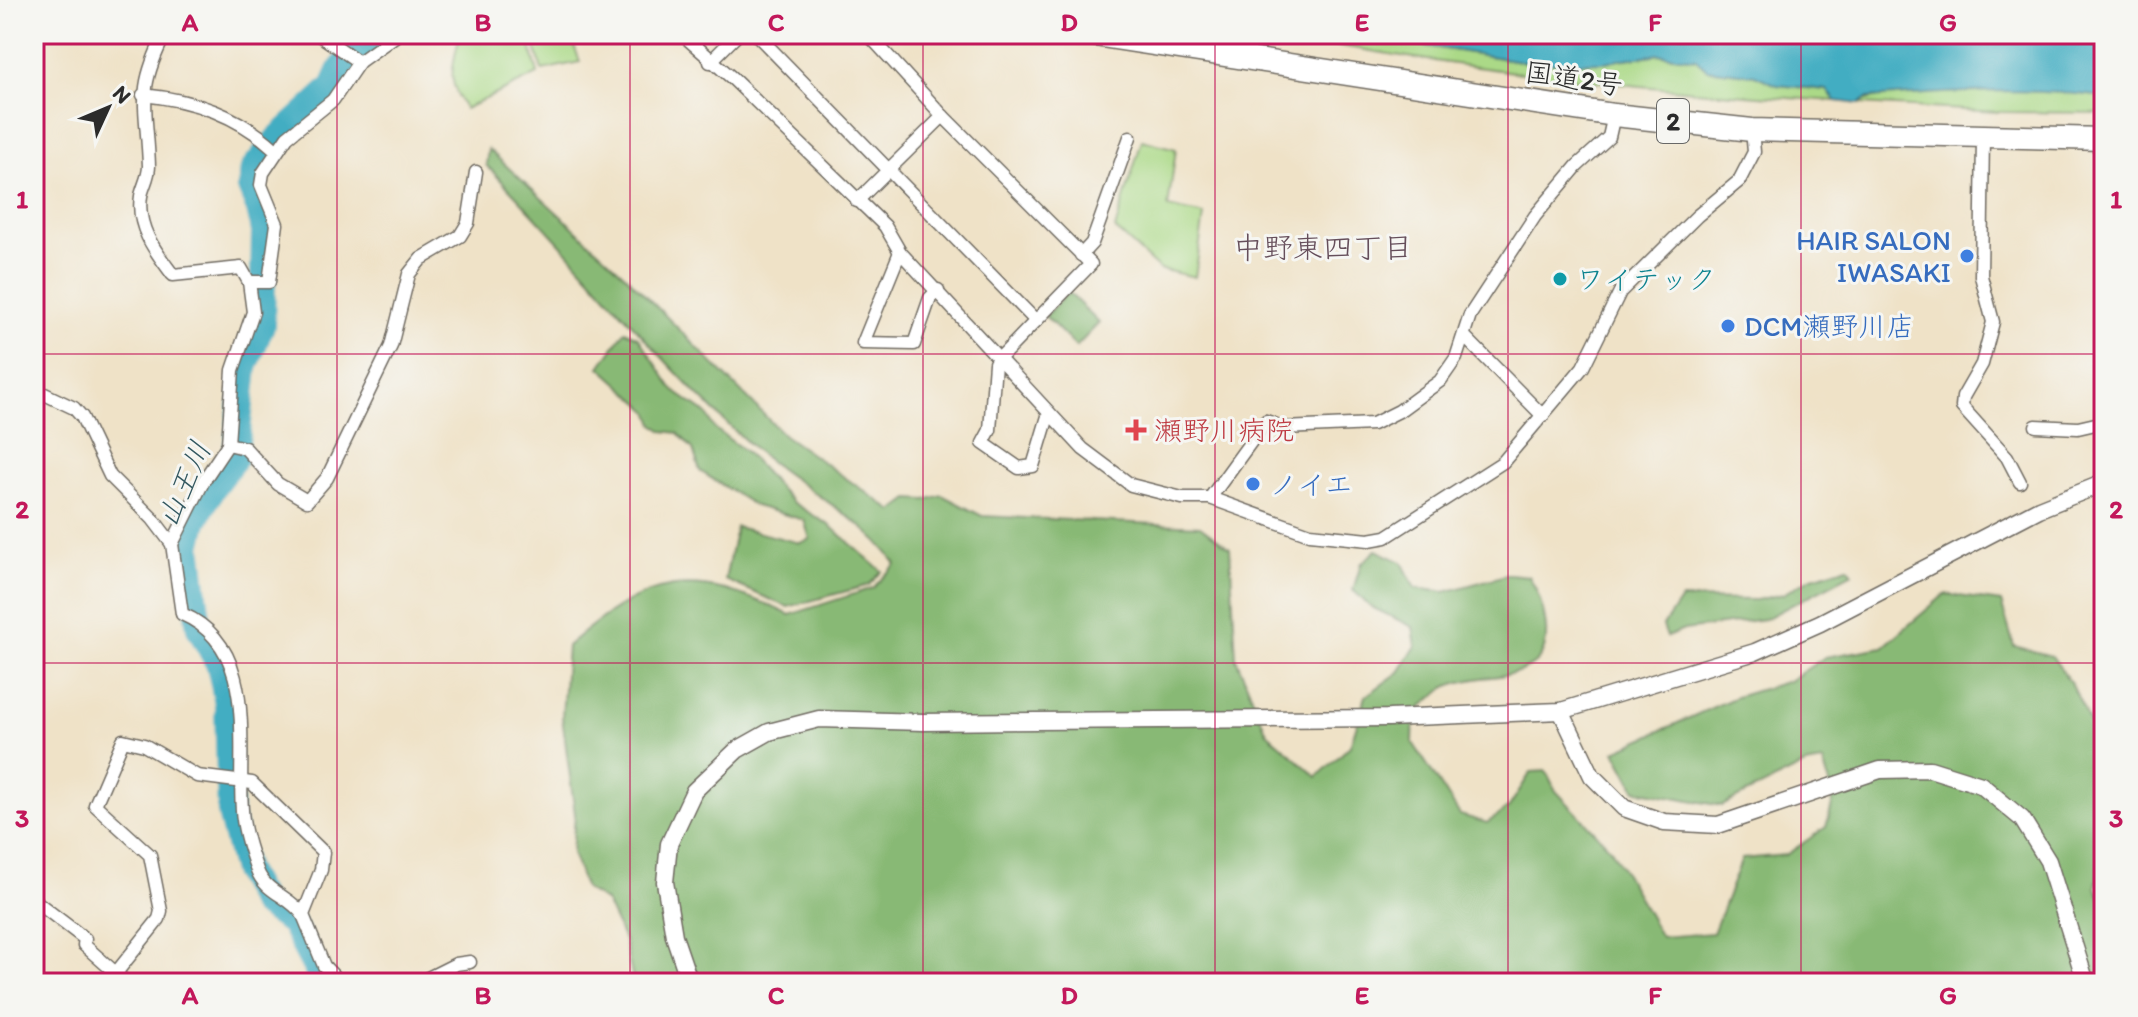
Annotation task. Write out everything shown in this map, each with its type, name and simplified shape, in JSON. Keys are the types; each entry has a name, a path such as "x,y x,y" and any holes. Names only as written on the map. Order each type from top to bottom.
{"highway":[{"name":"国道2号","path":"1088,34 1614,115 1752,130 2104,139"}],"street":[{"path":"165,34 152,57 143,95 149,165 141,212 147,236 173,275 241,268 250,282 253,312 233,370 229,444 204,480 172,544"},
{"path":"318,34 355,59"},
{"path":"250,282 268,282 277,224 261,179 273,146 333,100 355,59 398,34"},
{"path":"682,34 885,226 900,252 1002,357 1083,449 1131,485 1182,498 1210,498 1310,534 1369,540 1386,537 1503,462 1583,367 1620,292 1697,216 1739,181 1754,152 1752,130"},
{"path":"710,62 738,34"},
{"path":"756,34 1036,321"},
{"path":"868,34 943,116 1091,264 995,363 990,430 983,443 1019,468 1033,466 1049,413"},
{"path":"1247,59 1252,34"},
{"path":"143,95 175,98 218,111 241,122 273,146"},
{"path":"1210,498 1266,421 1284,428 1373,424 1399,411 1440,381 1465,337 1470,315 1535,216 1577,166 1609,137 1614,115"},
{"path":"857,201 943,116"},
{"path":"1081,255 1092,243 1130,137"},
{"path":"1983,137 1981,276 1993,322 1982,364 1963,397 1962,407 2007,457 2020,482"},
{"path":"229,444 245,448 278,484 307,501 327,478 391,346 409,274 421,259 460,236 468,223 476,172"},
{"path":"900,252 863,343 914,344 930,298 938,290"},
{"path":"1465,337 1543,416"},
{"path":"34,389 74,408 82,417 110,476 153,519 172,544 182,614 200,622 231,660 242,723 243,821 257,871 270,889 298,907 324,966 340,983"},
{"path":"2036,426 2078,428 2104,422"},
{"path":"690,983 674,936 665,882 669,844 694,791 737,750 769,732 819,719 923,722 1358,718 1561,711 1755,652 1820,623 2039,509 2104,483"},
{"path":"1561,711 1592,776 1624,808 1664,822 1718,825 1880,770 1930,769 1981,785 2022,819 2048,861 2086,983"},
{"path":"112,978 159,919 161,911 150,855 95,805 123,740 144,745 197,776 252,783 325,856 303,915"},
{"path":"34,900 85,939 84,945 112,978 127,983"},
{"path":"418,983 456,964 470,962"}],"green space":[{"path":"460,34 527,34 538,74 465,109 455,88 452,72"},
{"path":"531,34 570,34 580,62 542,70"},
{"path":"1278,34 1351,34 1533,63 1604,62 1659,54 1696,59 1707,69 1755,75 1777,85 1828,90 1836,101 1696,91 1486,69"},
{"path":"2056,91 2104,97 2104,113 1998,112 1859,104 1874,98 1923,92"},
{"path":"1142,140 1176,149 1168,207 1204,215 1195,277 1159,269 1115,229"},
{"path":"488,149 625,275 784,435 893,511 909,499 926,500 942,495 982,516 1200,526 1230,548 1236,658 1267,733 1317,777 1350,746 1366,696 1399,672 1416,646 1413,627 1369,606 1353,590 1361,564 1376,550 1402,562 1415,588 1445,592 1509,574 1529,576 1546,623 1544,649 1538,659 1520,671 1468,680 1440,691 1414,713 1413,743 1460,815 1487,823 1509,807 1531,772 1546,771 1556,791 1611,849 1661,937 1713,933 1742,859 1786,855 1826,827 1834,798 1823,762 1805,765 1722,806 1636,790 1615,751 1736,697 1789,681 1825,657 1883,647 1945,594 2001,602 2014,646 2052,656 2072,685 2104,752 2104,832 2096,887 2104,904 2104,983 634,983 624,940 606,902 585,889 572,853 575,814 562,717 567,646 623,605 672,586 698,585 725,590 790,615 873,588 896,564 865,530 773,464 719,416 486,165"},
{"path":"1068,292 1099,323 1076,347 1045,316"},
{"path":"625,331 638,337 674,391 707,414 714,428 745,451 792,502 829,525 882,571 869,585 788,607 725,580 736,527 800,543 810,539 804,520 755,506 700,471 693,449 678,433 663,431 654,424 649,411 600,367"},
{"path":"1848,567 1853,573 1765,619 1684,630 1667,637 1663,626 1681,599 1756,600 1783,594 1812,577"}],"water":[{"path":"1351,34 2104,34 2104,97 2045,92 1986,92 1868,98 1859,104 1836,101 1827,90 1777,85 1755,75 1707,69 1696,59 1659,54 1604,62 1533,63"}],"waterway":[{"name":"山王川","path":"323,983 292,923 263,904 245,871 230,813 227,703 219,665 199,628 189,546 195,521 215,484 235,458 245,367 262,325 264,231 250,187 253,169 278,138 333,87 341,69 355,53 382,34"}],"place":[{"name":"HAIR SALON IWASAKI","path":"1967,256"},
{"name":"ワイテック","path":"1560,279"},
{"name":"DCM瀬野川店","path":"1728,326"},
{"name":"瀬野川病院","path":"1136,430"},
{"name":"ノイエ","path":"1253,484"}],"district":[{"name":"中野東四丁目","path":"1323,248"}]}
